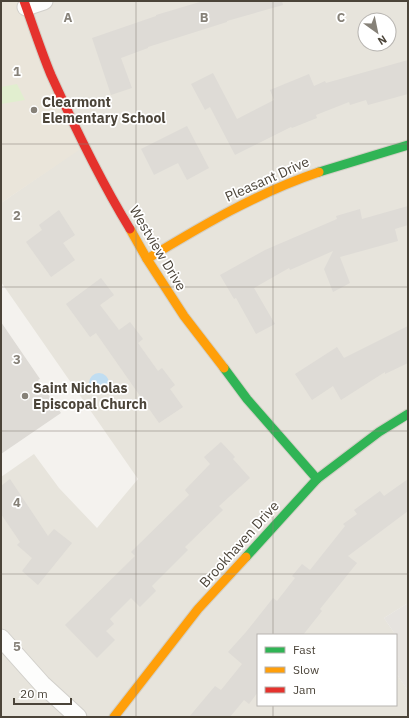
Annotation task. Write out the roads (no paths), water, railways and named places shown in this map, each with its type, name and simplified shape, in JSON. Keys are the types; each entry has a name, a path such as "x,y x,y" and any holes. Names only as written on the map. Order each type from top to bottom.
{"street":[{"path":"25,4 44,1"},
{"name":"Westview Drive","path":"25,4 51,74 85,146 114,203 147,259 184,316 247,399 317,478"},
{"name":"Pleasant Drive","path":"147,259 221,215 264,194 317,172 408,145"},
{"name":"Brookhaven Drive","path":"114,717 198,609 317,478 379,432 408,414"},
{"path":"1,638 42,684 78,717"}],"water":[{"path":"95,373 103,373 109,379 109,387 103,393 95,393 89,387 89,379"}],"place":[{"name":"Clearmont Elementary School","path":"34,110"},
{"name":"Saint Nicholas Episcopal Church","path":"25,396"}]}
